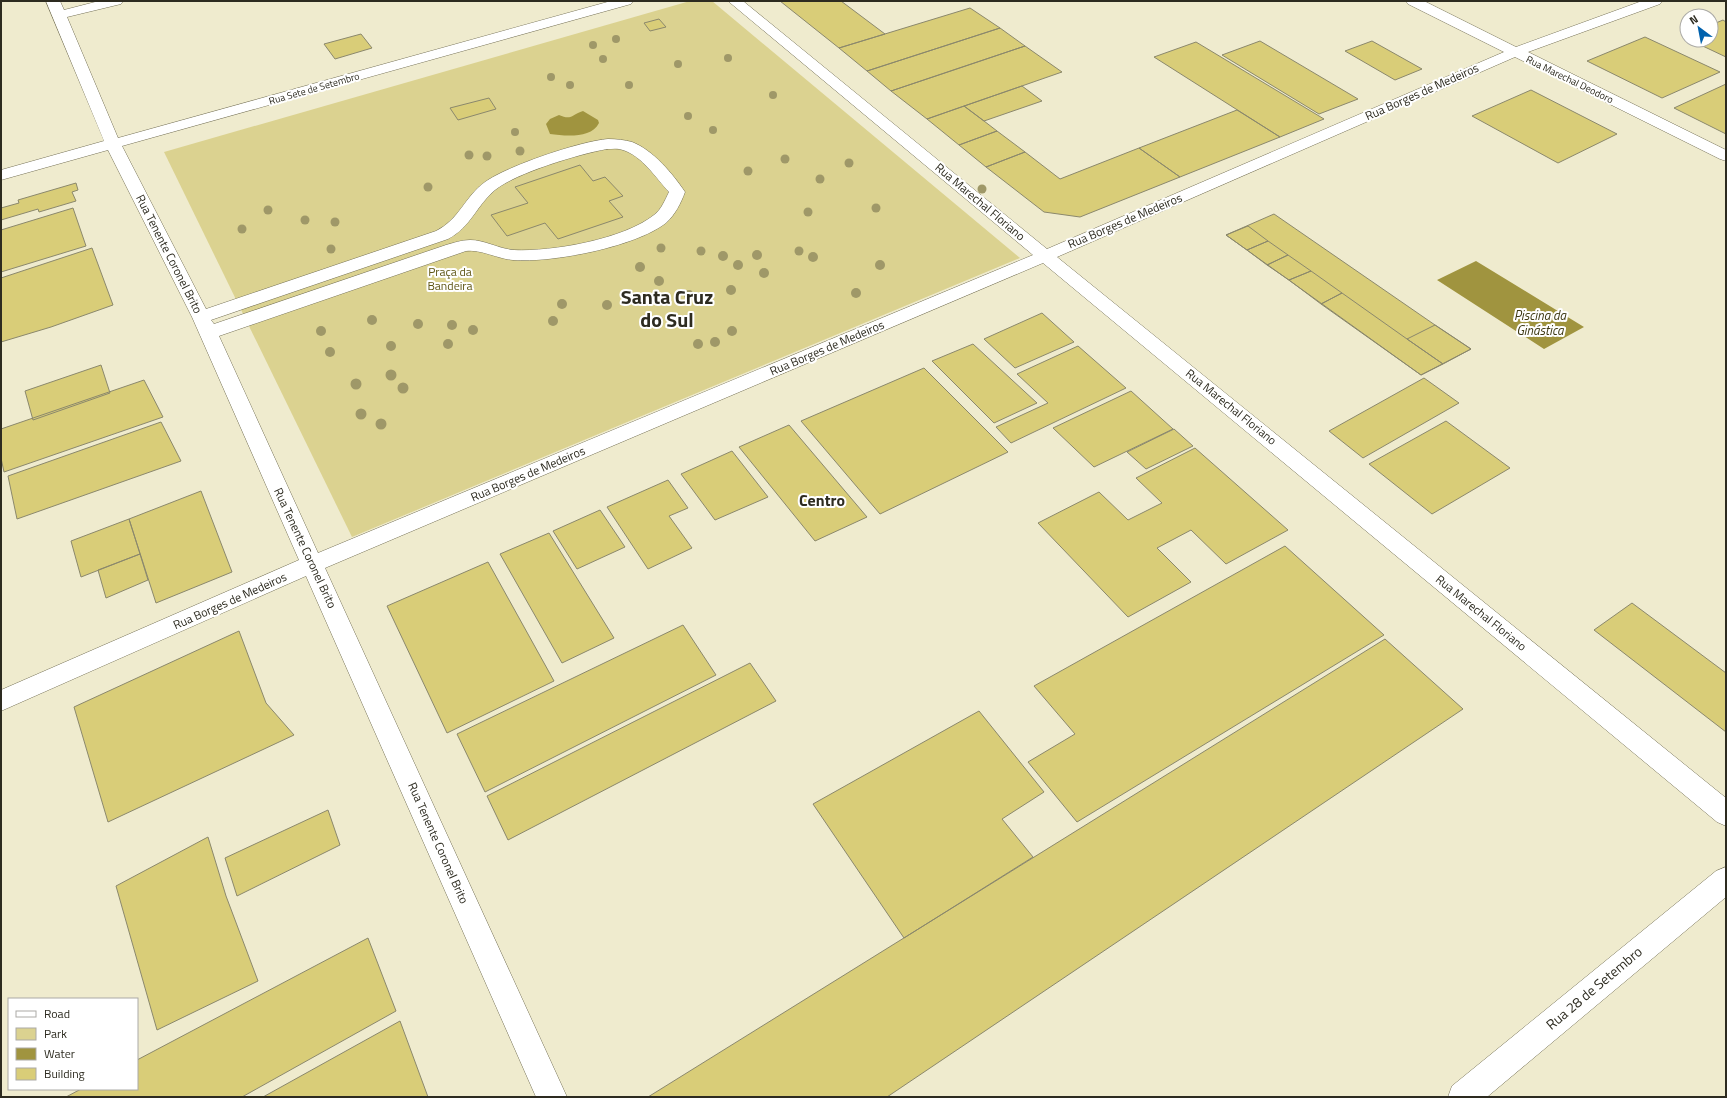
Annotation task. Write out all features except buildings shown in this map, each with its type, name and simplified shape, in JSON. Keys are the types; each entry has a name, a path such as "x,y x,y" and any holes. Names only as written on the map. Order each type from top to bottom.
{"street":[{"path":"56,8 116,1"},
{"name":"Rua Sete de Setembro","path":"1,175 626,1"},
{"name":"Rua Marechal Floriano","path":"735,1 1726,814"},
{"name":"Rua Marechal Deodoro","path":"1413,1 1726,156"},
{"name":"Rua Borges de Medeiros","path":"1,701 313,564 1045,256 1515,52 1655,1"},
{"name":"Rua Tenente Coronel Brito","path":"56,8 113,144 204,325 552,1097"},
{"path":"608,144 627,146 641,154 677,192 670,206 661,218 651,226 608,241 555,253 529,256 512,255 469,245 204,325 442,236 463,219 472,205 491,185 505,178 582,149 608,144"},
{"name":"Rua 28 de Setembro","path":"1463,1097 1726,880"}],"green space":[{"name":"Praça da Bandeira","path":"690,1 712,1 1020,258 352,537 164,152"}],"water":[{"path":"583,111 598,120 599,123 590,132 570,136 550,134 546,124 550,119 559,115 569,117"},
{"name":"Piscina da Ginástica","path":"1476,261 1584,327 1544,349 1437,280"}],"district":[{"name":"Santa Cruz do Sul","path":"667,308"},
{"name":"Centro","path":"822,500"}]}
